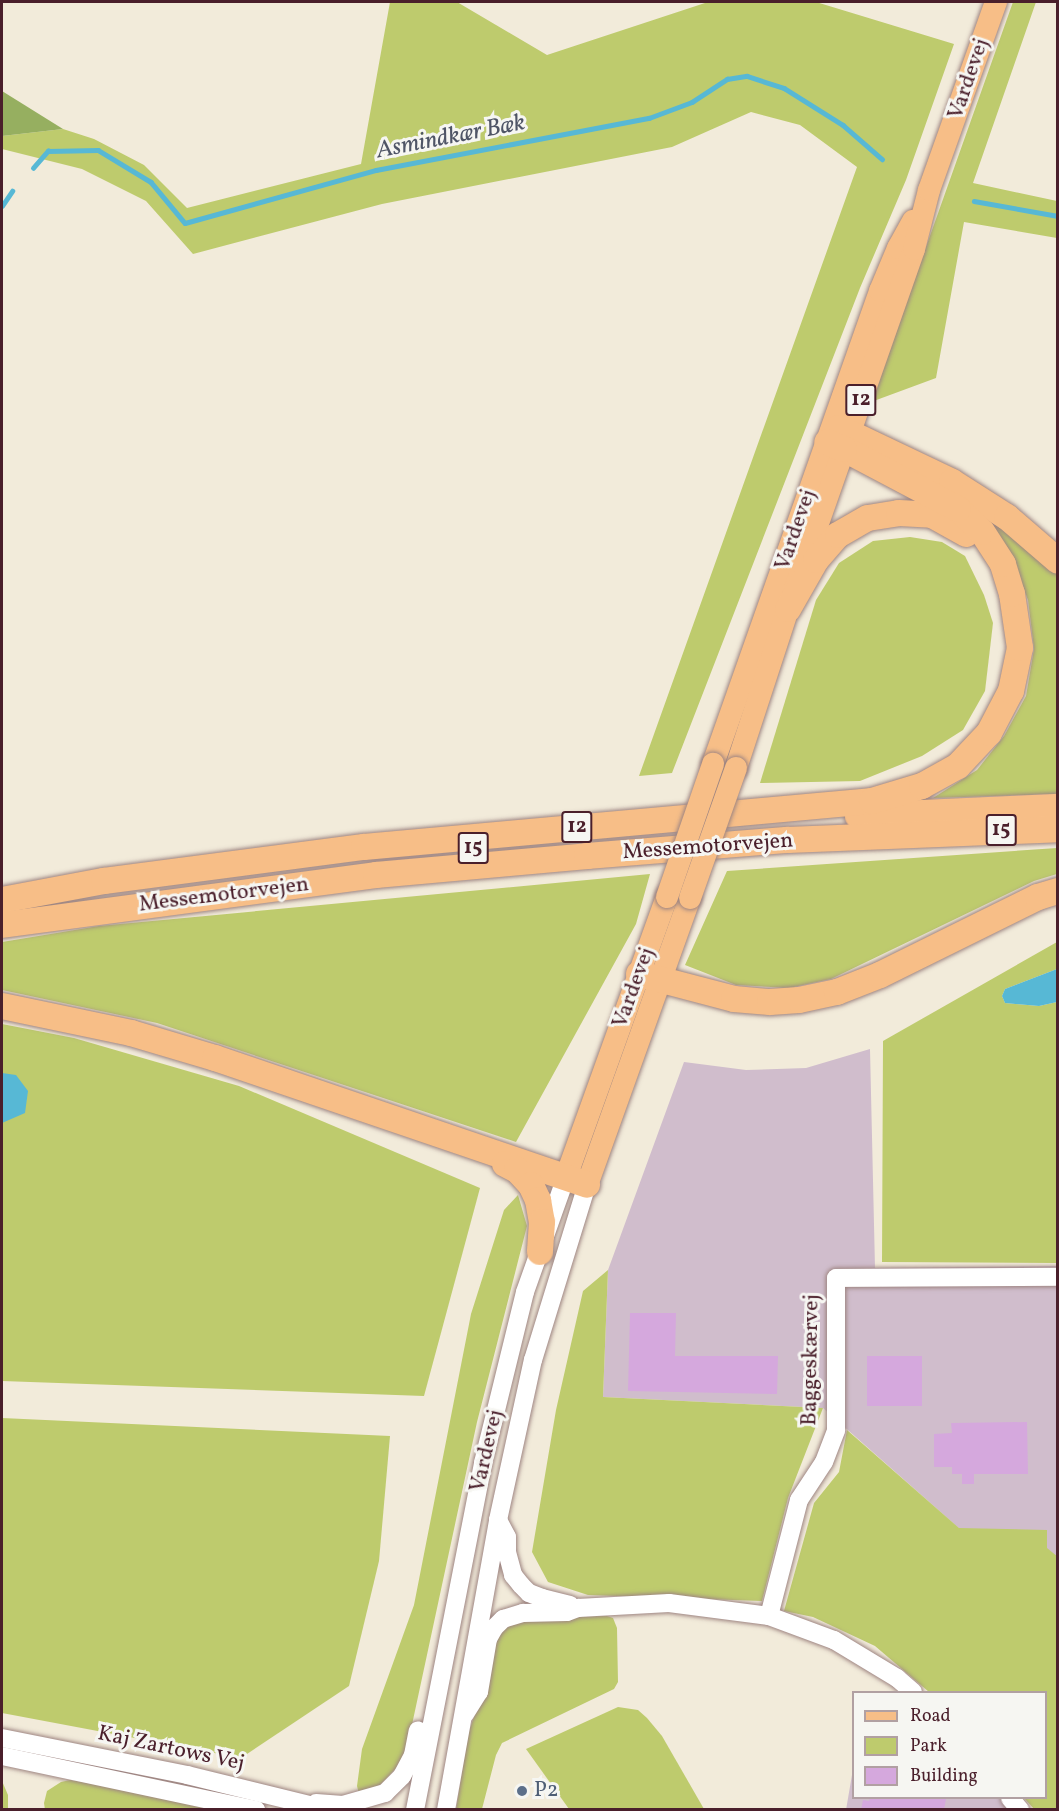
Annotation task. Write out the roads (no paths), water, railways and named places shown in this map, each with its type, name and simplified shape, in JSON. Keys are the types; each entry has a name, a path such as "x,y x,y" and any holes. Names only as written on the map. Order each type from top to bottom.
{"highway":[{"path":"838,437 952,482 1006,517 1058,561"},
{"name":"12","path":"2,901 104,881 364,847 872,801 922,786 958,766 989,733 1011,691 1020,648 1012,594 1003,564 982,532 958,509 838,437"},
{"path":"788,609 816,560 838,535 868,518 899,513 933,515 956,526 981,545 1012,594"},
{"name":"Messemotorvejen","path":"2,925 376,875 789,840 1058,807"},
{"name":"Messemotorvejen","path":"2,901 404,855 636,833 946,821 1058,828"},
{"path":"650,977 734,999 770,1002 799,1000 837,992 879,975 1038,897 1058,891"},
{"path":"2,1006 131,1033 215,1058 577,1181"},
{"path":"464,1143 518,1170 531,1185 538,1200 542,1222 540,1252"}],"main road":[{"name":"Vardevej","path":"678,898 713,764 838,437 914,249 929,190 996,2"},
{"name":"Vardevej","path":"577,1181 678,898 736,768 788,609 838,437"}],"street":[{"name":"Vardevej","path":"415,1809 483,1463 525,1292 540,1252 577,1181"},
{"name":"Vardevej","path":"446,1809 498,1520 533,1360 577,1181"},
{"name":"Baggeskærvej","path":"769,1616 799,1500 824,1462 836,1430 836,1278 1058,1277"},
{"path":"498,1520 507,1537 507,1551 513,1575 520,1585 529,1593 578,1608"},
{"path":"298,1802 343,1805 364,1801 385,1793 402,1776 413,1755 449,1585 462,1572"},
{"path":"461,1720 479,1692 488,1639 503,1619 523,1613 567,1612 578,1608 669,1603 769,1616 834,1640 897,1678 912,1691"},
{"name":"Kaj Zartows Vej","path":"2,1738 187,1775 329,1809"},
{"name":"Kaj Zartows Vej","path":"2,1756 256,1809"}],"water":[{"path":"1057,969 1057,1002 1039,1006 1005,1003 1002,996 1005,989"},
{"path":"2,1073 16,1075 28,1091 25,1113 2,1123"}],"waterway":[{"name":"Asmindkær Bæk","path":"33,168 48,151 98,150 151,182 185,223 376,170 649,118 692,102 727,79 747,76 784,88 843,125 882,159"},
{"name":"Asmindkær Bæk","path":"2,206 12,191"},
{"name":"Asmindkær Bæk","path":"974,201 1058,216"}],"place":[{"name":"P2","path":"522,1791"}]}
